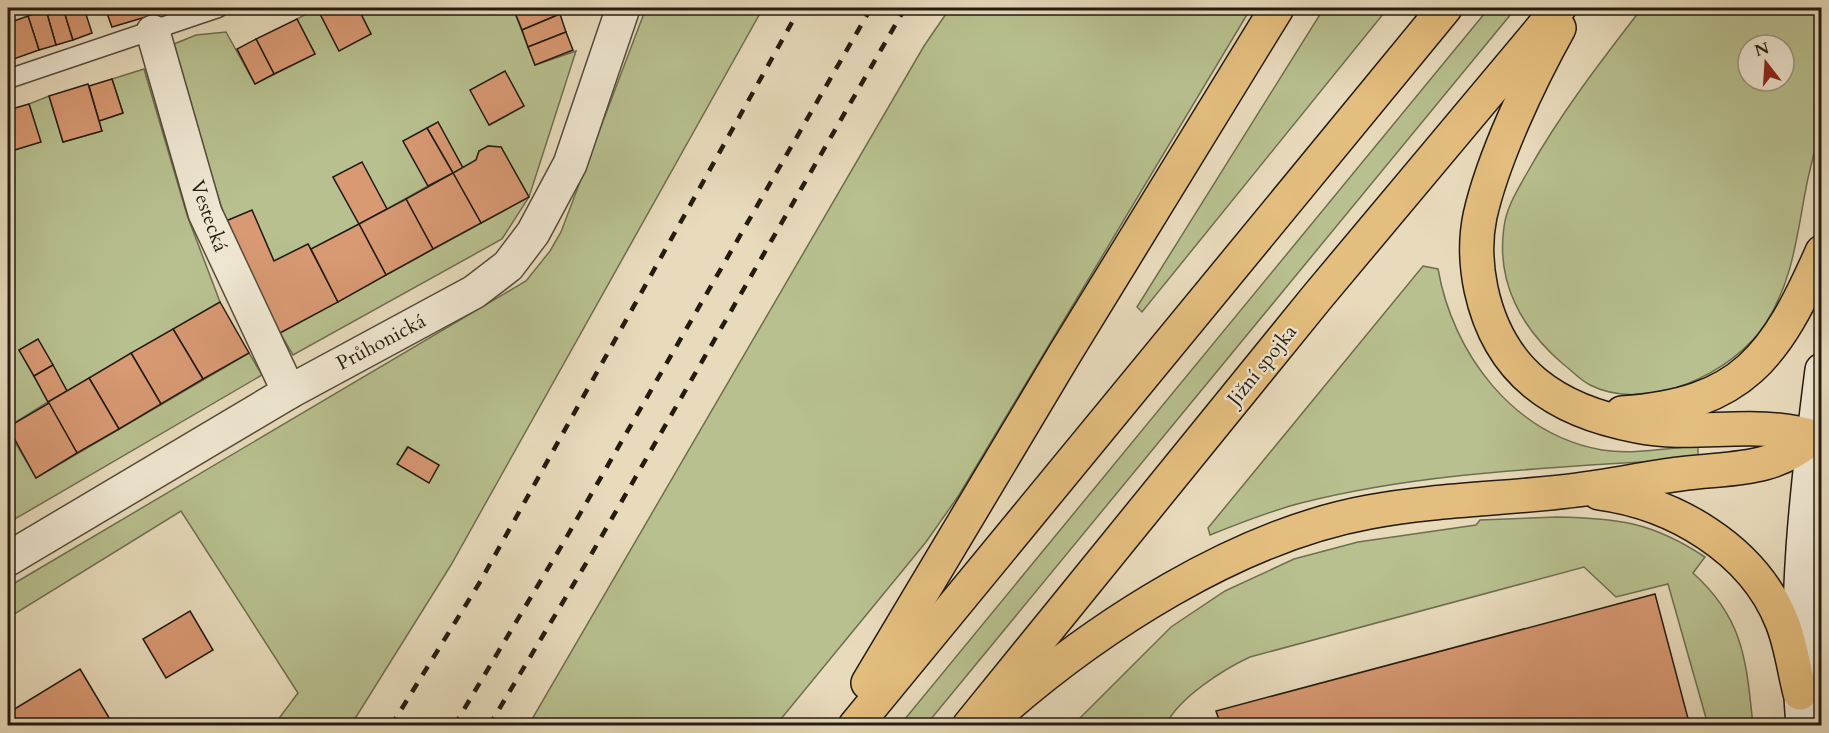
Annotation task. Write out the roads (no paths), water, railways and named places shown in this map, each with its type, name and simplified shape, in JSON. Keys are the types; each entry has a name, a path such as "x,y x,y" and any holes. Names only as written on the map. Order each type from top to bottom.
{"highway":[{"path":"843,726 1064,356 1277,8"},
{"path":"855,726 1444,8"},
{"name":"Jižní spojka","path":"969,726 1318,296 1559,8"},
{"path":"1570,8 1518,113 1480,216 1476,241 1485,308 1505,351 1539,388 1560,402 1584,413 1671,432 1766,428 1817,436"},
{"path":"1584,413 1624,413 1663,408 1713,394 1733,383 1749,372 1776,343 1803,294 1821,252"},
{"path":"986,726 1034,682 1090,641 1203,573 1281,537 1367,512 1412,504 1576,490 1681,474 1760,466 1796,452 1817,436"},
{"path":"1576,490 1636,501 1665,512 1712,536 1733,554 1766,594 1782,622 1800,693"}],"street":[{"name":"Průhonická","path":"8,560 289,392 474,292 508,266 538,225 570,164 623,8"},
{"name":"Vestecká","path":"153,32 205,213 289,392"},
{"path":"1803,726 1800,693 1800,611 1821,370"}],"lane":[{"path":"8,80 218,8"}],"railway":[{"path":"391,726 480,582 800,8"},
{"path":"454,726 562,545 871,8"},
{"path":"489,726 588,560 905,8"}]}
